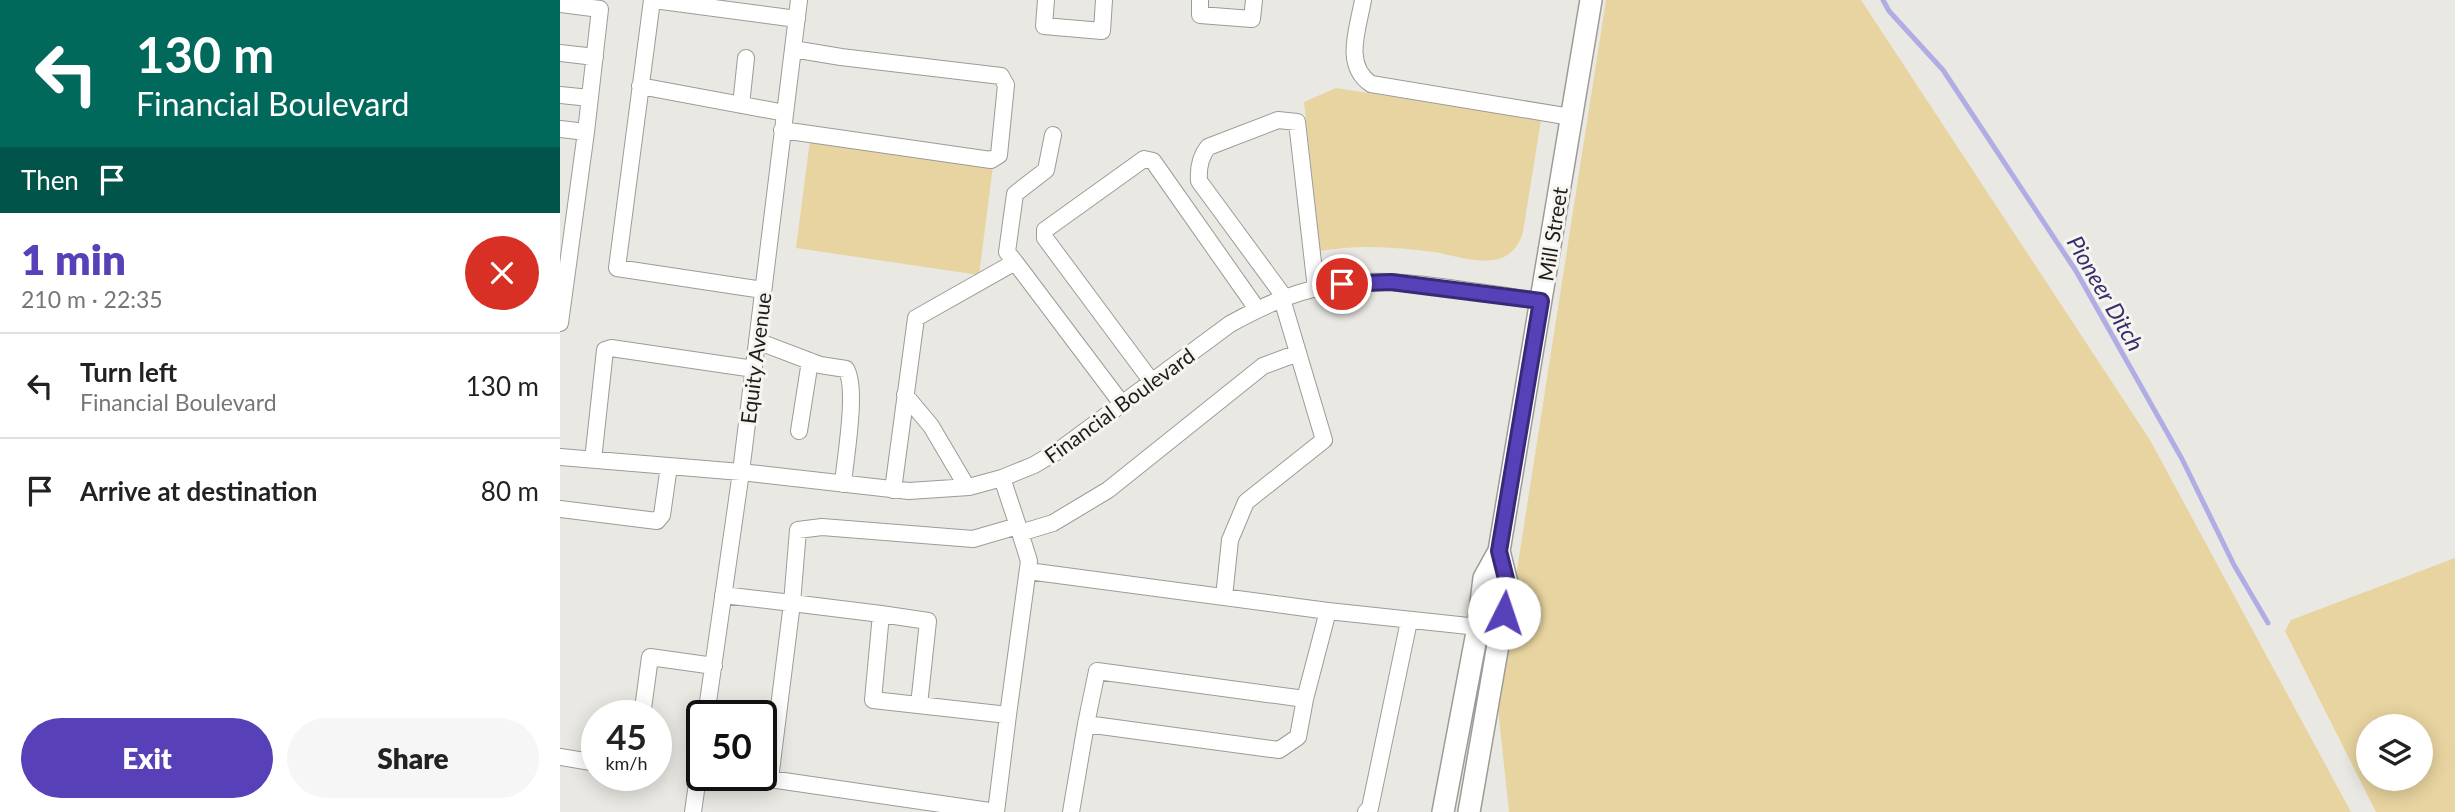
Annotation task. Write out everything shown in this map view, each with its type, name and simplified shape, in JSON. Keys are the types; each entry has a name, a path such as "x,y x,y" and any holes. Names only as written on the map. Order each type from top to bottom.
{"main road":[{"name":"Mill Street","path":"1443,812 1478,627 1484,578 1499,551 1591,0"},
{"name":"Mill Street","path":"1469,812 1508,587 1499,551"},
{"path":"1429,812 1436,774 1456,740"},
{"path":"1477,769 1477,812"}],"street":[{"path":"763,290 617,268 653,0 797,19"},
{"name":"Equity Avenue","path":"708,700 741,472 799,0"},
{"path":"1045,0 1044,26 1101,31 1104,0"},
{"path":"1200,0 1200,15 1252,19 1254,0"},
{"path":"1363,0 1354,55 1355,66 1361,78 1371,84 1571,117"},
{"path":"560,4 600,9 560,323"},
{"path":"782,130 991,160 999,155 1006,85 1001,76 793,49"},
{"path":"560,53 595,57"},
{"path":"741,105 746,58"},
{"path":"640,86 785,113"},
{"path":"560,95 590,98"},
{"path":"1224,597 1230,540 1246,502 1324,440 1283,298 1199,181 1202,155 1208,147 1278,120 1297,122 1316,289"},
{"path":"560,129 586,132"},
{"path":"1053,135 1046,170 1015,194 1007,252 1122,404"},
{"path":"1152,382 1045,238 1045,230 1144,159 1153,161 1257,309"},
{"path":"893,490 916,318 1015,262"},
{"name":"Financial Boulevard","path":"560,457 741,472 893,490 942,491 1002,478 1034,465 1061,449 1230,324 1283,298 1357,282 1391,282 1541,301"},
{"path":"757,341 810,361 846,369 851,377 843,484"},
{"path":"593,460 605,350 611,348 754,369"},
{"path":"1002,478 1019,529 1029,561 996,812 770,779 792,603 798,530 822,527 973,540 1019,529 1053,523 1108,490 1263,366 1298,353"},
{"path":"799,431 810,361"},
{"path":"905,395 931,426 967,487"},
{"path":"560,509 656,521 662,515 669,466"},
{"path":"1028,571 1328,611 1478,627"},
{"path":"723,595 928,621 919,705"},
{"path":"1086,724 1279,750 1298,737 1328,611"},
{"path":"881,614 873,699 1008,715"},
{"path":"1366,812 1370,808 1409,621"},
{"path":"644,700 650,657 713,666"},
{"path":"1072,812 1097,671 1305,699"},
{"path":"560,757 581,760"},
{"path":"692,812 695,791"}],"shaded area":[{"path":"1606,0 1861,0 2150,440 2351,812 1509,812 1497,698"},
{"path":"1336,88 1541,120 1523,232 1513,251 1499,259 1486,261 1392,248 1363,247 1320,251 1304,102"},
{"path":"810,140 993,166 979,275 796,248"},
{"path":"2455,558 2455,812 2376,812 2365,791 2433,791 2433,714 2356,714 2356,772 2285,631 2291,620"}],"waterway":[{"name":"Pioneer Ditch","path":"1883,0 1889,11 1943,70 2076,271 2182,459 2234,565 2268,623"}],"route":[{"path":"1342,284 1391,282 1541,301 1499,551 1508,587 1504,613"}]}
